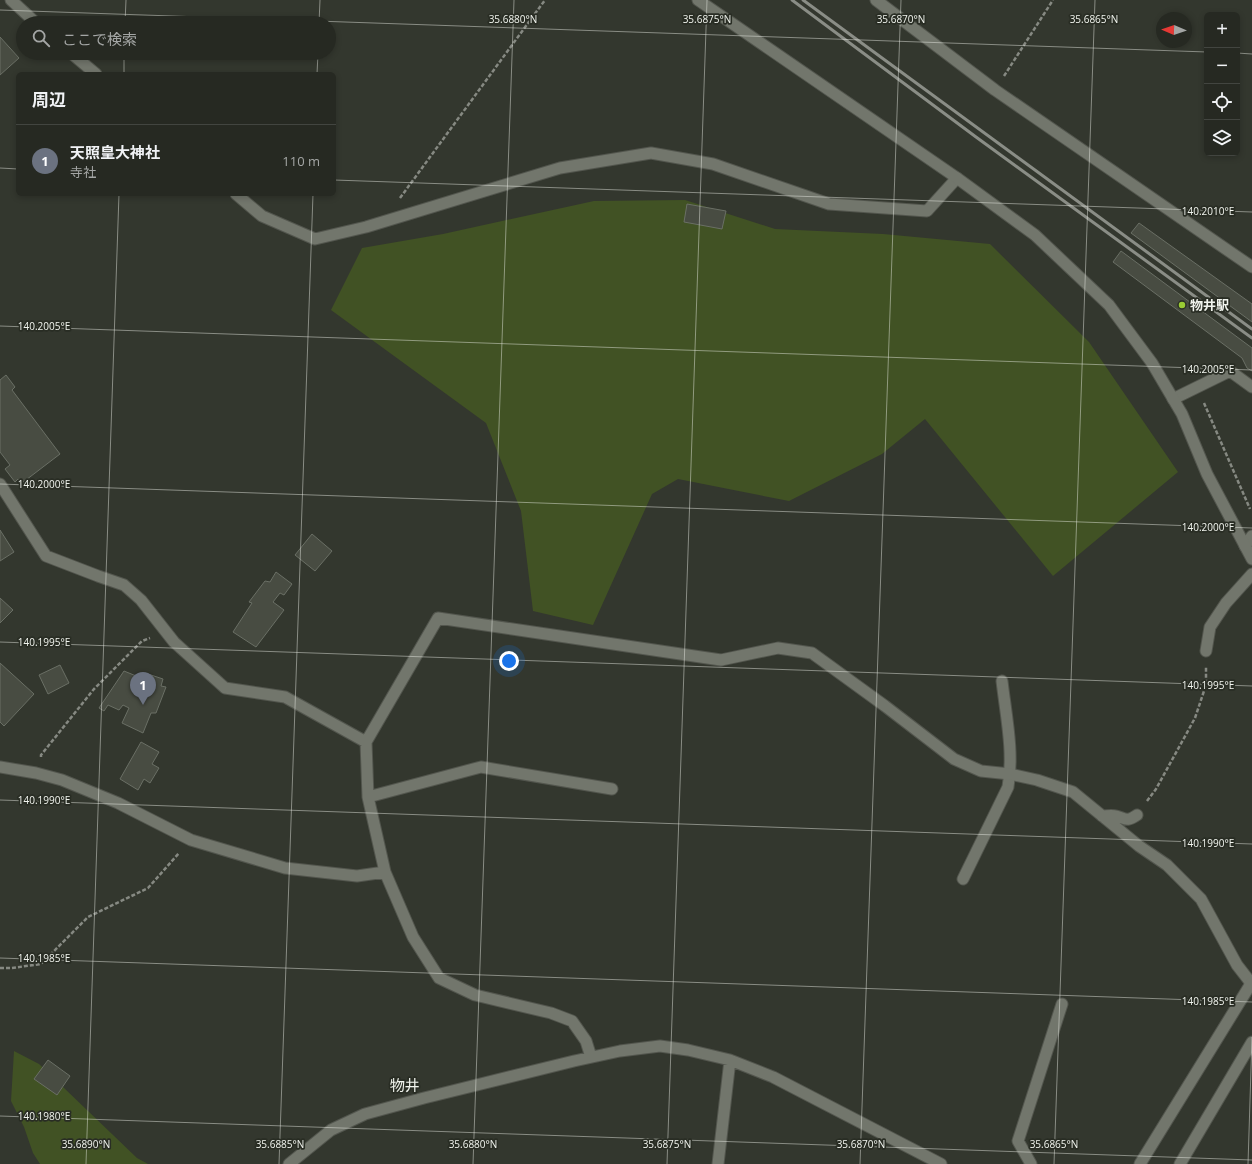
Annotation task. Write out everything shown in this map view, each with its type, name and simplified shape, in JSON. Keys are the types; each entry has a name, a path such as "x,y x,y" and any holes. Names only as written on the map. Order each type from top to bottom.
{"street":[{"path":"11,0 28,16"},
{"path":"698,0 957,178 1035,235 1110,305 1152,363 1182,414 1207,474 1252,559"},
{"path":"876,0 995,90 1252,267"},
{"path":"79,60 94,72"},
{"path":"238,196 262,216 315,239 390,219 560,168 651,153 713,164 830,204 927,211 957,178"},
{"path":"1173,399 1230,371 1252,387"},
{"path":"0,484 46,556 124,585 141,600 174,642 225,688 286,697 366,742"},
{"path":"1245,546 1252,536"},
{"path":"1206,651 1210,627 1226,602 1252,574"},
{"path":"591,1057 586,1041 572,1022 551,1014 475,995 439,978 413,937 385,872 368,797 366,742 438,618 721,660 778,648 812,653 954,759 981,771 1010,774 1038,780 1073,792 1139,846 1167,865 1201,899 1238,965 1252,982 1140,1164"},
{"path":"963,879 1008,787 1010,755 1002,681"},
{"path":"0,767 36,773 62,780 118,803 191,840 285,868 357,876 385,872"},
{"path":"368,797 481,767 612,789"},
{"path":"1102,816 1114,815 1125,820 1132,819 1137,815"},
{"path":"1031,1164 1018,1141 1062,1004"},
{"path":"1180,1164 1252,1042"},
{"path":"289,1164 331,1130 365,1114 591,1057 620,1051 660,1046 688,1050 730,1060 773,1077 941,1164"},
{"path":"718,1164 730,1060"}],"path":[{"path":"390,219 391,211 545,0"},
{"path":"995,90 1053,0"},
{"path":"1203,400 1250,509"},
{"path":"36,773 41,755 94,689 142,641 165,632"},
{"path":"1137,815 1156,789 1195,718 1206,685 1206,651"},
{"path":"0,968 41,964 88,917 148,888 191,840"}],"green space":[{"path":"685,200 775,229 883,234 990,244 1089,342 1178,472 1053,576 925,419 882,454 789,501 678,479 652,494 593,625 533,611 521,511 486,423 331,310 362,248 443,234 594,201"},
{"path":"14,1051 39,1064 137,1158 148,1164 40,1164 33,1153 24,1127 11,1101"}],"building":[{"path":"0,37 16,55 17,60 0,75"},
{"path":"687,204 726,211 722,229 684,222"},
{"name":"物井駅","path":"1139,223 1252,304 1252,322 1131,233"},
{"name":"物井駅","path":"1121,251 1252,348 1252,371 1247,368 1242,358 1113,262"},
{"path":"6,375 15,387 12,390 60,454 22,483 18,479 15,482 5,469 10,465 0,452 0,380"},
{"path":"0,530 14,552 0,561"},
{"path":"312,534 332,551 315,571 295,555"},
{"path":"276,572 292,584 284,595 280,593 273,602 284,610 256,647 233,632 252,603 249,602 265,581 270,582"},
{"path":"0,598 13,610 0,623"},
{"path":"0,663 34,694 4,726 0,722"},
{"path":"60,665 69,683 48,694 39,675"},
{"path":"124,671 146,680 148,674 163,679 161,686 166,687 156,713 151,713 143,733 122,723 129,708 123,705 119,710 108,705 104,711 99,708"},
{"path":"141,742 159,752 152,764 159,768 150,783 144,779 138,790 120,779"},
{"path":"48,1060 70,1076 57,1095 34,1079"}],"railway":[{"path":"792,0 976,137 1252,338"},
{"path":"803,0 1252,329"}],"place":[{"name":"物井駅","path":"1182,305"},
{"name":"天照皇大神社","path":"143,705"}],"district":[{"name":"物井","path":"405,1086"}]}
